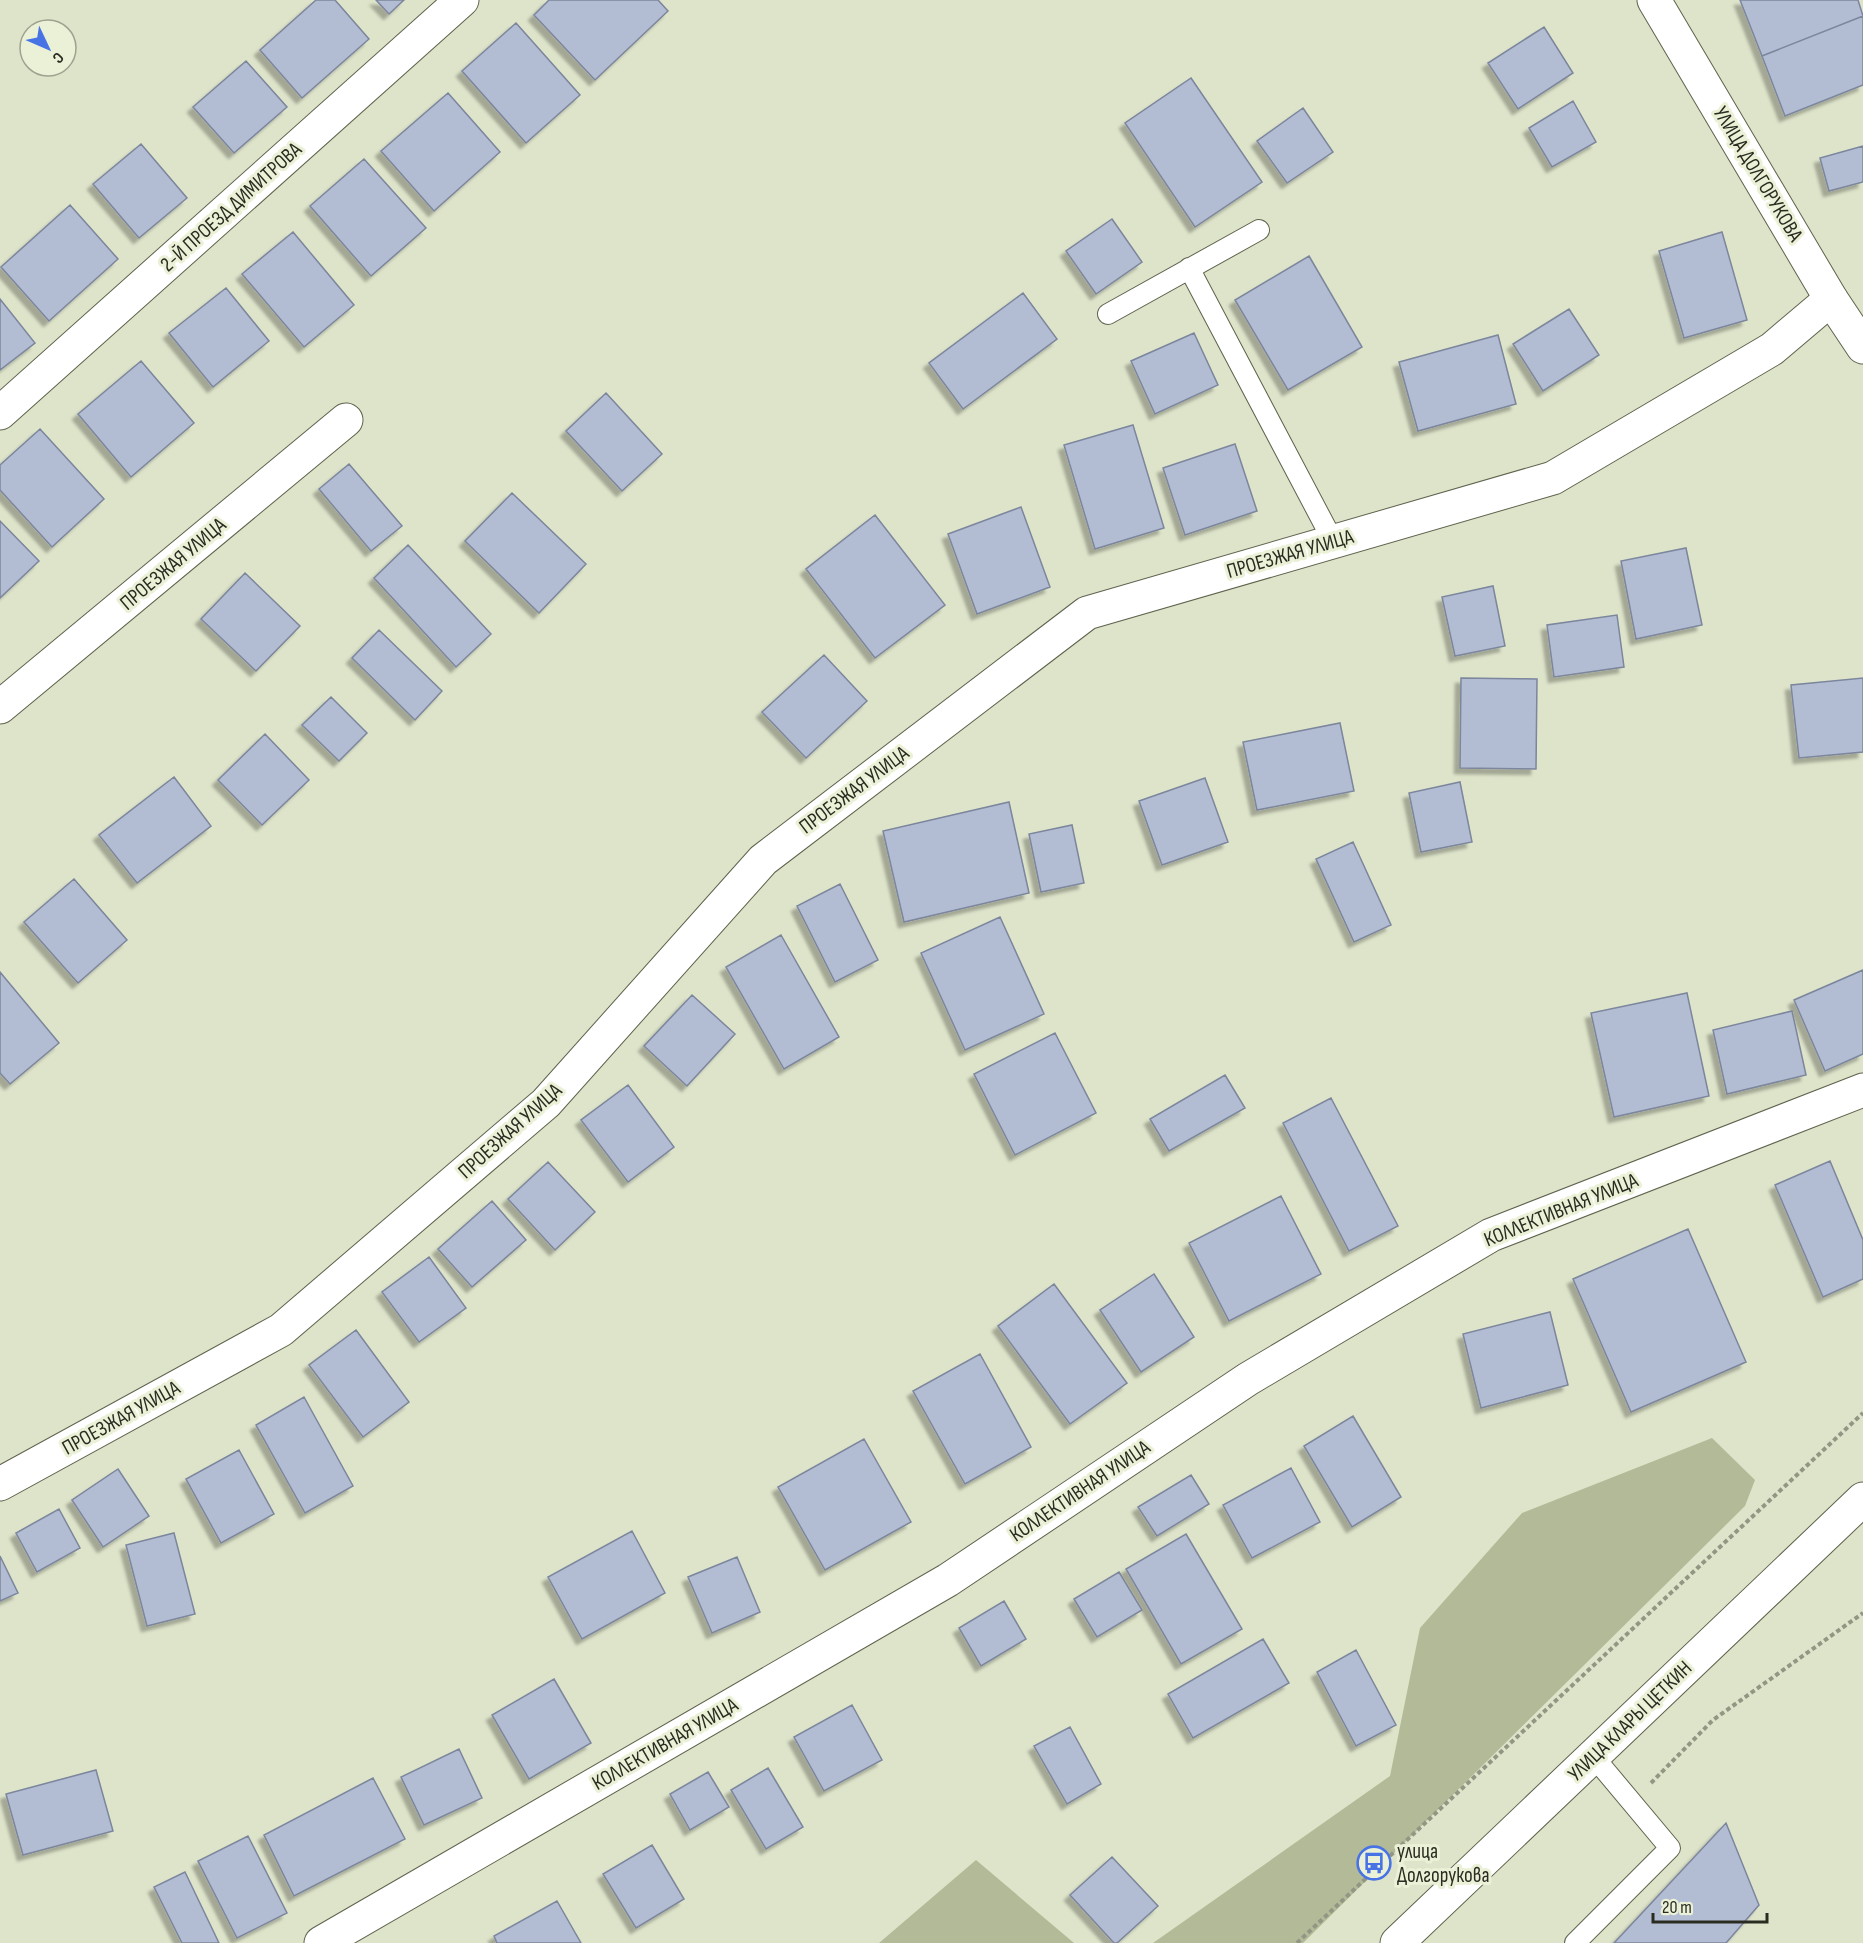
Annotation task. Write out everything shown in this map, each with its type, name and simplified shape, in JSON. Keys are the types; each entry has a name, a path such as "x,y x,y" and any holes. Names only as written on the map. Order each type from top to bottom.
{"street":[{"name":"2-Й ПРОЕЗД ДИМИТРОВА","path":"0,413 462,0"},
{"name":"УЛИЦА ДОЛГОРУКОВА","path":"1654,0 1831,298 1863,347"},
{"name":"ПРОЕЗЖАЯ УЛИЦА","path":"0,1484 281,1330 546,1103 763,860 1087,613 1553,477 1773,349 1831,298"},
{"name":"ПРОЕЗЖАЯ УЛИЦА","path":"0,707 346,420"},
{"name":"КОЛЛЕКТИВНАЯ УЛИЦА","path":"321,1943 948,1580 1248,1379 1491,1235 1863,1090"},
{"name":"УЛИЦА КЛАРЫ ЦЕТКИН","path":"1397,1943 1863,1499"}],"lane":[{"path":"1108,314 1259,230"},
{"path":"1189,268 1333,541"},
{"path":"1575,1943 1670,1848 1593,1756"}],"path":[{"path":"1297,1943 1863,1413"},
{"path":"1632,1803 1713,1720 1863,1613"}],"green space":[{"path":"1712,1438 1755,1480 1745,1506 1303,1943 1153,1943 1390,1776 1420,1628 1522,1513"},
{"path":"976,1860 1074,1943 879,1943"}],"building":[{"path":"316,0 335,0 369,39 302,98 260,50"},
{"path":"376,0 404,0 389,14"},
{"path":"549,0 658,0 668,11 595,80 534,15"},
{"path":"1740,0 1858,0 1863,16 1762,56"},
{"path":"1863,16 1863,85 1785,116 1762,56"},
{"path":"516,23 580,95 526,143 462,71"},
{"path":"1544,27 1573,73 1518,109 1488,63"},
{"path":"246,61 287,107 234,153 193,107"},
{"path":"1191,78 1262,182 1195,227 1125,123"},
{"path":"448,93 500,152 434,211 381,151"},
{"path":"1573,101 1596,142 1552,167 1529,128"},
{"path":"1303,108 1333,152 1287,183 1257,141"},
{"path":"141,144 187,198 139,238 93,184"},
{"path":"1863,146 1863,182 1829,191 1820,158"},
{"path":"364,159 426,228 371,276 310,206"},
{"path":"70,205 118,259 49,321 1,267"},
{"path":"1112,219 1142,262 1096,294 1066,251"},
{"path":"293,232 354,305 304,347 242,274"},
{"path":"1722,232 1747,320 1684,338 1659,251"},
{"path":"1309,256 1362,347 1288,390 1235,300"},
{"path":"226,288 269,341 213,387 169,333"},
{"path":"1023,293 1057,339 963,409 929,363"},
{"path":"0,299 35,343 0,370"},
{"path":"1569,309 1599,355 1543,391 1513,344"},
{"path":"1194,333 1218,385 1155,414 1131,361"},
{"path":"1498,335 1516,404 1418,431 1399,362"},
{"path":"141,361 194,423 131,477 78,414"},
{"path":"606,393 662,454 622,491 566,431"},
{"path":"1133,425 1164,528 1095,549 1064,445"},
{"path":"40,429 104,499 52,547 0,490 0,465"},
{"path":"1235,444 1257,511 1185,535 1163,468"},
{"path":"349,464 402,526 371,551 319,489"},
{"path":"512,493 586,564 539,613 465,541"},
{"path":"1021,507 1050,587 977,614 948,534"},
{"path":"875,515 945,605 875,658 806,569"},
{"path":"0,521 39,561 0,598"},
{"path":"408,545 491,634 456,667 374,578"},
{"path":"1686,548 1702,625 1636,639 1621,561"},
{"path":"245,573 300,626 256,671 201,619"},
{"path":"1493,586 1505,646 1455,656 1442,597"},
{"path":"1617,615 1624,667 1554,677 1547,625"},
{"path":"379,630 442,691 415,720 352,658"},
{"path":"824,655 867,701 806,758 762,712"},
{"path":"1461,678 1537,679 1536,769 1460,768"},
{"path":"1863,678 1863,752 1799,758 1791,685"},
{"path":"331,697 367,733 339,761 302,725"},
{"path":"1340,723 1354,791 1257,810 1243,742"},
{"path":"265,734 309,780 262,825 218,780"},
{"path":"174,777 211,826 137,883 99,835"},
{"path":"1205,778 1228,842 1162,865 1139,801"},
{"path":"1460,782 1472,842 1421,852 1409,793"},
{"path":"1009,802 1029,893 904,922 883,831"},
{"path":"1072,825 1084,883 1041,892 1029,834"},
{"path":"1353,842 1391,925 1354,942 1316,859"},
{"path":"74,879 127,940 78,983 24,922"},
{"path":"840,884 878,960 835,982 797,906"},
{"path":"1000,917 1044,1014 965,1050 921,953"},
{"path":"781,935 839,1037 784,1069 726,967"},
{"path":"1863,970 1863,1054 1825,1071 1794,1000"},
{"path":"0,972 59,1043 10,1084 0,1073"},
{"path":"1687,993 1709,1096 1614,1117 1591,1013"},
{"path":"692,995 735,1034 687,1086 644,1046"},
{"path":"1792,1011 1806,1075 1727,1094 1713,1030"},
{"path":"1055,1033 1096,1113 1015,1155 974,1074"},
{"path":"1225,1075 1245,1108 1169,1151 1150,1119"},
{"path":"628,1085 674,1147 628,1182 581,1120"},
{"path":"1331,1098 1398,1226 1349,1251 1283,1123"},
{"path":"1830,1161 1863,1240 1863,1279 1823,1297 1775,1185"},
{"path":"548,1162 595,1212 555,1250 508,1199"},
{"path":"1281,1196 1321,1274 1229,1321 1189,1243"},
{"path":"492,1201 526,1240 472,1287 438,1249"},
{"path":"1688,1229 1746,1362 1631,1412 1573,1279"},
{"path":"429,1257 466,1308 419,1342 382,1292"},
{"path":"1154,1274 1194,1337 1141,1372 1100,1310"},
{"path":"1054,1284 1127,1383 1070,1424 998,1326"},
{"path":"1550,1312 1568,1385 1481,1408 1463,1334"},
{"path":"356,1330 409,1402 363,1437 309,1365"},
{"path":"980,1354 1031,1447 965,1484 913,1391"},
{"path":"304,1397 353,1486 305,1513 256,1425"},
{"path":"1353,1416 1401,1497 1352,1527 1304,1446"},
{"path":"864,1439 911,1522 825,1570 778,1487"},
{"path":"239,1450 274,1514 221,1543 186,1479"},
{"path":"1291,1468 1320,1522 1252,1558 1223,1505"},
{"path":"118,1469 149,1516 103,1547 72,1500"},
{"path":"1191,1475 1209,1504 1157,1536 1138,1507"},
{"path":"59,1509 80,1548 37,1572 16,1533"},
{"path":"632,1531 665,1593 582,1639 548,1577"},
{"path":"174,1533 195,1614 147,1626 126,1545"},
{"path":"1186,1534 1242,1629 1181,1664 1126,1569"},
{"path":"0,1556 18,1593 0,1601"},
{"path":"737,1557 760,1612 712,1633 688,1577"},
{"path":"1119,1572 1142,1610 1097,1637 1074,1599"},
{"path":"1004,1601 1026,1639 981,1666 959,1628"},
{"path":"1263,1639 1289,1683 1193,1738 1168,1694"},
{"path":"1356,1650 1396,1725 1356,1746 1317,1672"},
{"path":"554,1679 591,1743 529,1779 492,1715"},
{"path":"852,1705 882,1760 824,1791 794,1737"},
{"path":"1070,1727 1101,1784 1067,1804 1034,1746"},
{"path":"459,1749 482,1798 424,1825 401,1777"},
{"path":"768,1768 803,1827 766,1849 731,1790"},
{"path":"96,1770 113,1831 23,1855 6,1794"},
{"path":"708,1772 729,1807 690,1830 670,1794"},
{"path":"373,1778 405,1839 294,1896 264,1835"},
{"path":"1726,1823 1759,1905 1726,1943 1614,1943"},
{"path":"248,1836 287,1913 237,1938 198,1861"},
{"path":"652,1845 684,1899 636,1928 603,1874"},
{"path":"1112,1857 1158,1906 1117,1943 1114,1943 1070,1895"},
{"path":"185,1872 219,1943 182,1943 154,1887"},
{"path":"557,1901 581,1943 497,1943 494,1936"}],"place":[{"name":"улица Долгорукова","path":"1374,1863"}]}
